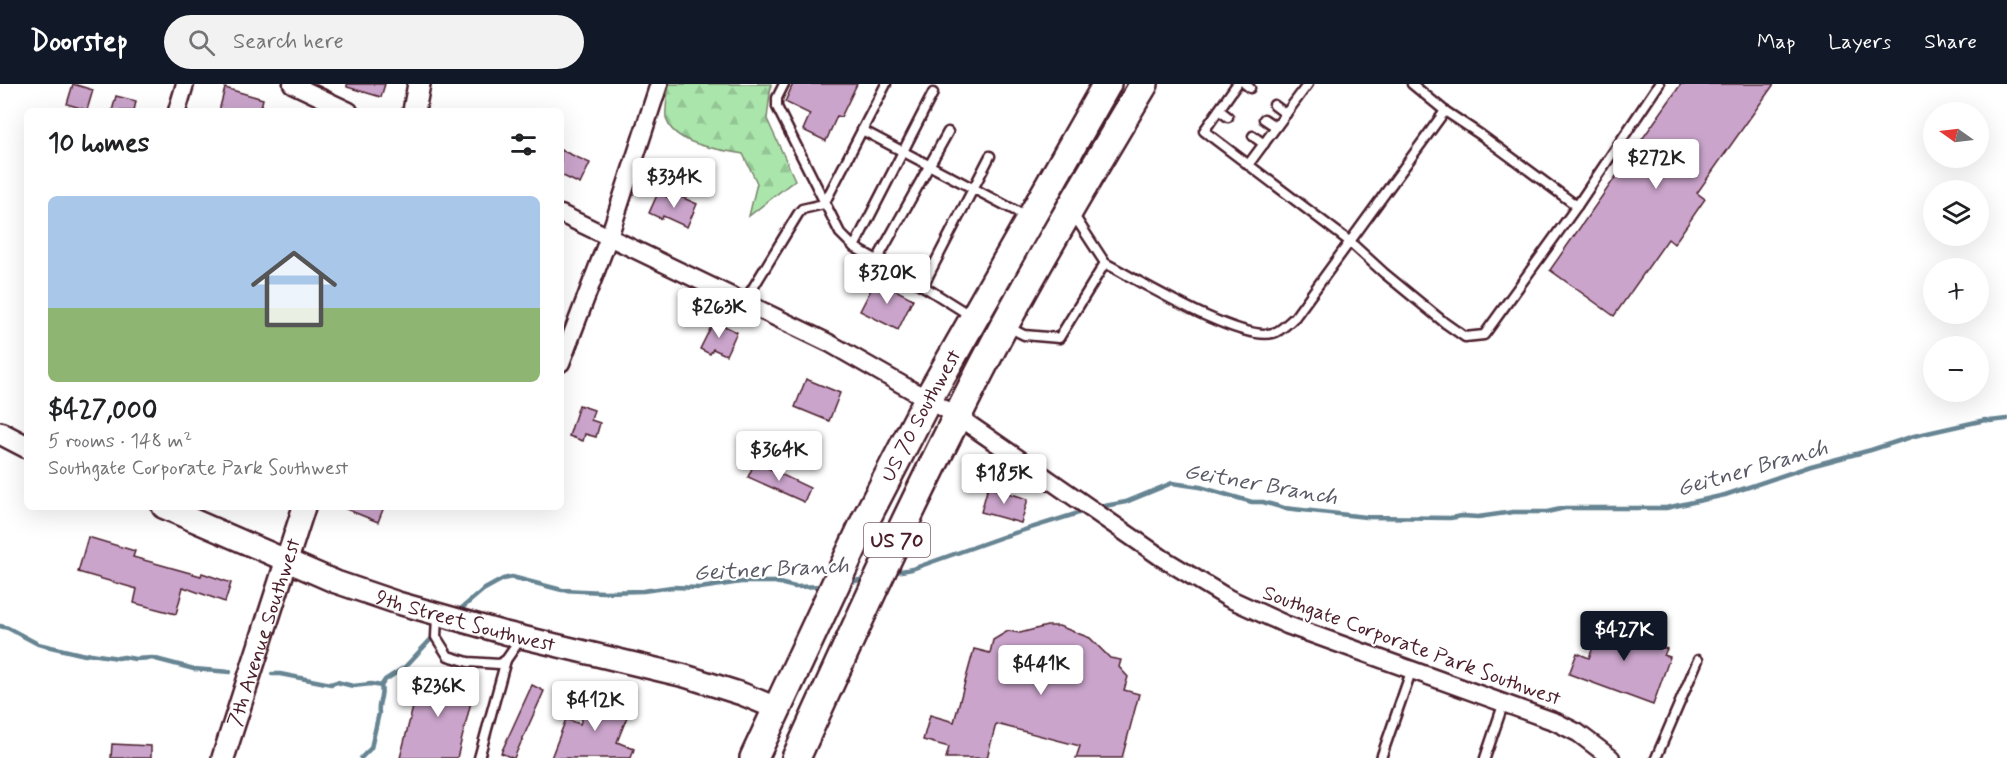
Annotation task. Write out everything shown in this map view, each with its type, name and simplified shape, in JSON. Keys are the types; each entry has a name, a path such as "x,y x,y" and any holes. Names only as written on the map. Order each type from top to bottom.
{"main road":[{"name":"US 70 Southwest","path":"754,758 867,517 928,399 1107,84"},
{"name":"US 70 Southwest","path":"796,758 835,670 957,416 1070,209 1144,84"}],"street":[{"path":"178,108 185,84"},
{"path":"292,84 343,108"},
{"path":"415,108 419,84"},
{"path":"564,355 609,237 659,84"},
{"name":"Southgate Corporate Park Southwest","path":"564,215 829,343 928,399 957,416 1162,558 1228,598 1287,626 1528,710 1571,729 1611,758"},
{"path":"0,433 24,445"},
{"name":"9th Street Southwest","path":"170,510 336,582 398,603 522,637 685,676 742,694 776,708"},
{"name":"7th Avenue Southwest","path":"223,758 303,510"}],"lane":[{"path":"784,84 777,98 777,107 837,230 854,247 974,317"},
{"path":"824,204 886,84"},
{"path":"1238,84 1204,131 1349,241 1384,273 1465,337 1484,334 1577,206 1659,84"},
{"path":"1248,165 1307,84"},
{"path":"1412,84 1445,111 1577,206"},
{"path":"854,247 933,93"},
{"path":"1230,94 1239,101"},
{"path":"1274,105 1286,114"},
{"path":"1219,110 1228,117"},
{"path":"1070,209 1105,262 1224,324 1255,334 1274,333 1295,317 1445,111"},
{"path":"1264,119 1276,128"},
{"path":"862,130 1029,221"},
{"path":"876,260 948,132"},
{"path":"1253,136 1264,144"},
{"path":"923,286 990,156"},
{"path":"745,301 802,209 824,204"},
{"path":"1005,325 1024,335 1059,338 1105,262"},
{"path":"437,614 436,637 448,656 468,662 499,664 506,660"},
{"path":"479,758 506,660 522,637"},
{"path":"1656,758 1698,660"},
{"path":"1381,758 1412,669"},
{"path":"1485,758 1504,702"}],"green space":[{"path":"669,84 771,84 767,119 795,180 749,216 757,183 743,154 711,148 677,134 666,117"}],"building":[{"path":"73,84 93,90 88,108 67,104"},
{"path":"347,84 385,84 381,97 347,87"},
{"path":"793,84 857,84 841,117 837,116 826,141 803,130 810,114 785,102"},
{"path":"1681,84 1774,84 1697,193 1705,199 1674,244 1668,239 1614,316 1550,270"},
{"path":"225,88 263,99 261,108 220,108"},
{"path":"116,96 136,101 135,108 113,108"},
{"path":"564,151 590,163 580,184 564,176"},
{"path":"658,193 677,201 679,196 697,204 687,227 663,216 662,219 649,213"},
{"path":"876,280 913,299 898,330 860,311"},
{"path":"714,321 737,332 726,355 713,349 710,354 700,349"},
{"path":"806,379 840,393 829,421 795,407"},
{"path":"579,405 594,410 591,420 600,423 596,437 585,434 583,441 569,436"},
{"path":"755,462 810,488 804,502 748,477"},
{"path":"988,487 1028,499 1021,523 981,512"},
{"path":"348,510 383,510 378,522"},
{"path":"88,537 135,551 133,557 201,576 202,573 231,583 225,602 183,587 176,614 134,603 137,589 78,572"},
{"path":"1615,616 1646,628 1642,640 1667,649 1664,655 1670,657 1653,705 1569,674 1577,653 1589,658 1602,623 1611,626"},
{"path":"1047,626 1059,626 1090,638 1110,658 1121,660 1119,667 1128,677 1124,690 1139,694 1122,758 1076,758 1080,746 996,724 987,758 946,758 949,747 923,740 930,715 954,722 974,649 990,653 993,640 1008,631 1020,633"},
{"path":"422,672 475,686 457,758 400,758"},
{"path":"532,685 544,691 514,758 512,758 501,753"},
{"path":"592,692 631,707 617,742 634,749 631,758 551,758 566,719 580,724"},
{"path":"112,744 151,746 151,758 111,758"}],"waterway":[{"name":"Geitner Branch","path":"1099,507 1126,502 1172,483 1200,487 1252,502 1263,502 1284,508 1366,517 1450,518 1513,512 1547,512 1565,508 1666,508 1725,495 1811,466 1914,436 1985,420 2007,419"},
{"name":"Geitner Branch","path":"891,573 912,569 1085,511"},
{"name":"Geitner Branch","path":"456,613 483,590 503,579 512,577 562,590 603,592 643,591 672,587 700,588 741,582 775,582 795,587 823,586"},
{"name":"Geitner Branch","path":"847,583 868,578"},
{"name":"Geitner Branch","path":"361,758 371,748 379,713 381,686 385,680 405,667 446,623"},
{"path":"0,626 38,644 85,655 152,658 194,669 230,672"},
{"path":"272,674 331,684 337,682 353,686 371,684 381,686"}]}
